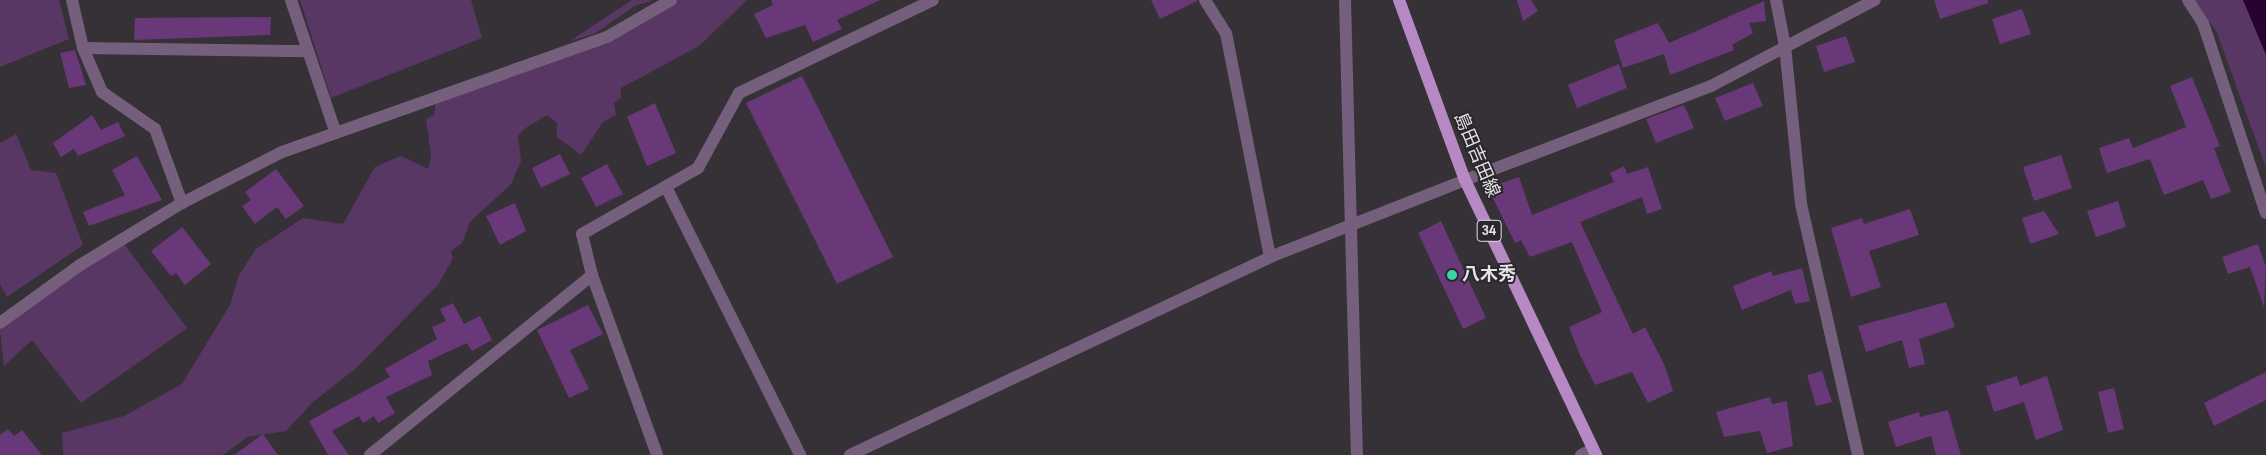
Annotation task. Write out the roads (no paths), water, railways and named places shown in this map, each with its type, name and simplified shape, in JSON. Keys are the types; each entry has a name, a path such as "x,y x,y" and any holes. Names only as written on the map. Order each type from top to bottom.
{"main road":[{"name":"島田吉田線","path":"1399,0 1465,180 1590,453"}],"street":[{"path":"72,0 83,48 102,92 154,129 182,203"},
{"path":"291,0 335,131"},
{"path":"0,323 80,265 182,203 282,152 335,131 607,37 671,0"},
{"path":"657,455 592,275 582,234 698,168 739,93 933,0"},
{"path":"1205,0 1226,33 1270,257"},
{"path":"1345,0 1357,455"},
{"path":"1776,0 1785,46 1801,204 1858,455"},
{"path":"850,455 1270,257 1350,224 1711,86 1876,0"},
{"path":"2188,0 2203,23 2266,213"},
{"path":"83,48 308,51"},
{"path":"666,187 800,455"},
{"path":"370,455 592,275"}],"place":[{"name":"八木秀","path":"1452,275"}]}
